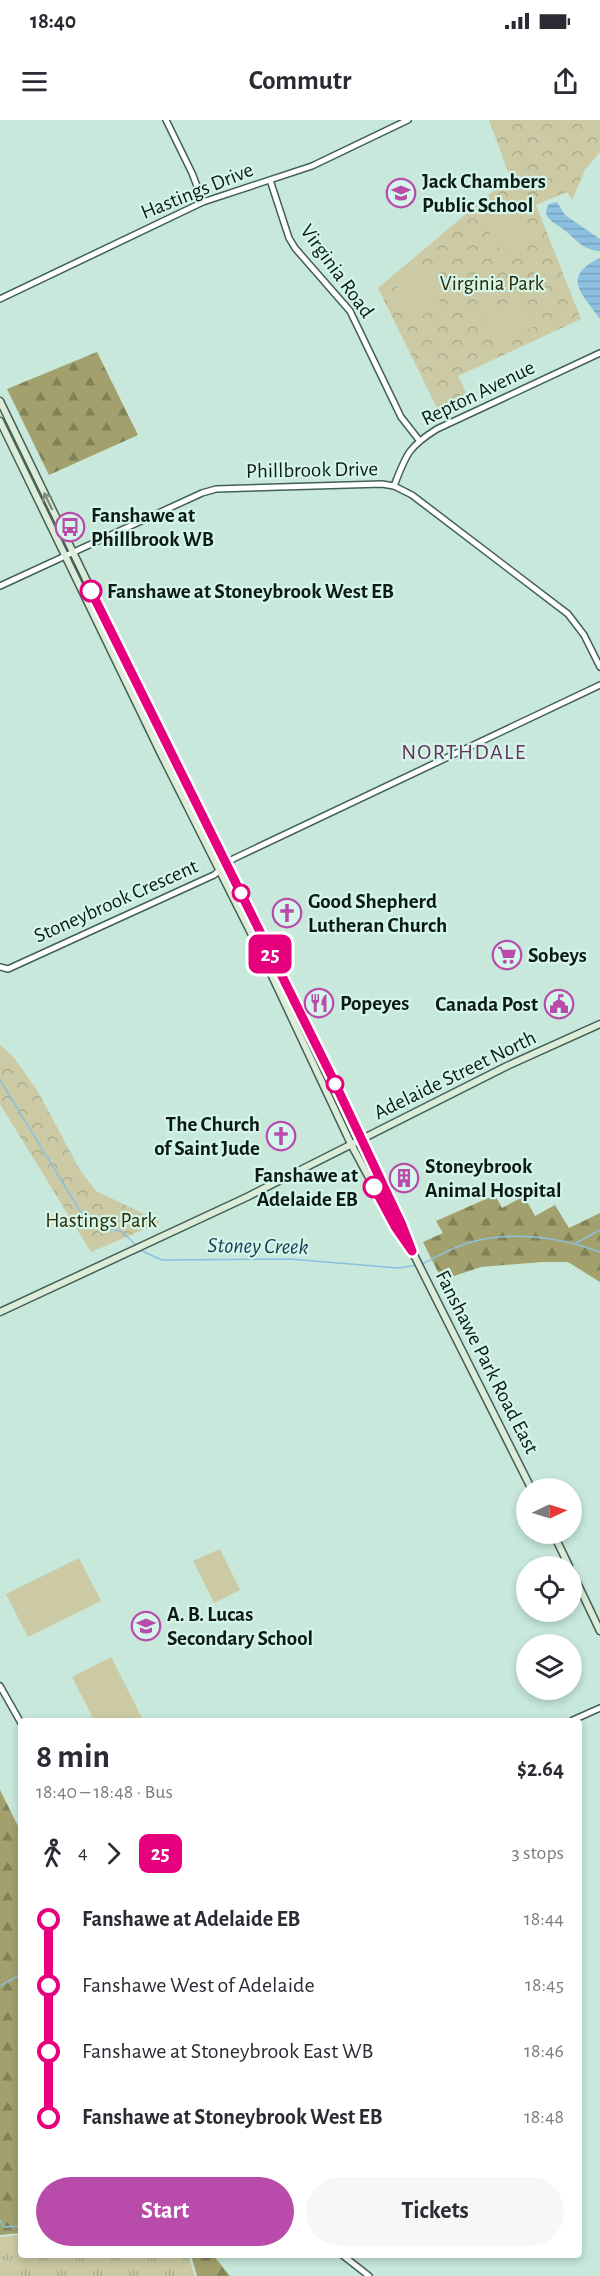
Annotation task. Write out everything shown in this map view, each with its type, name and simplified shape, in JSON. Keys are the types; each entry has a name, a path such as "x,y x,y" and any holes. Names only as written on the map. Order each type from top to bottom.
{"main road":[{"name":"Fanshawe Park Road East","path":"0,401 402,1225 412,1251 526,1478"},
{"name":"Fanshawe Park Road East","path":"0,420 351,1144 396,1228 412,1251"},
{"name":"Adelaide Street North","path":"0,1312 247,1197 507,1066 600,1024"},
{"path":"582,1593 600,1631"}],"street":[{"path":"166,120 192,173 202,202"},
{"name":"Hastings Drive","path":"0,299 202,202 312,166 408,120"},
{"name":"Virginia Road","path":"270,180 291,242 350,311 401,417 419,440"},
{"name":"Repton Avenue","path":"394,486 404,460 419,440 437,429 600,353"},
{"name":"Phillbrook Drive","path":"65,557 202,493 216,489 362,484 394,486 412,495 568,614 584,635 600,667"},
{"path":"0,586 65,557"},
{"name":"Stoneybrook Crescent","path":"0,967 8,969 214,874 226,863 360,797 600,685"},
{"path":"0,1686 18,1718"},
{"path":"578,1718 600,1708"},
{"path":"346,2258 369,2276"}],"green space":[{"name":"Virginia Park","path":"489,120 600,120 600,152 585,170 572,200 567,192 536,205 581,319 458,376 472,405 442,418 378,288 510,177"},
{"path":"508,214 515,216 526,238 513,248 506,249 496,245 492,240 488,224"},
{"path":"420,263 442,306 413,320 392,277"},
{"path":"523,296 537,325 494,345 480,316"},
{"path":"97,352 138,435 49,475 7,389"},
{"name":"Hastings Park","path":"0,1045 12,1055 37,1090 80,1170 96,1191 161,1222 91,1252 0,1104"},
{"path":"495,1195 502,1208 524,1196 535,1216 555,1205 569,1228 600,1213 600,1282 568,1262 481,1267 442,1280 423,1242 443,1233 436,1221"},
{"path":"220,1549 240,1590 214,1603 193,1561"},
{"path":"79,1558 101,1601 28,1637 6,1594"},
{"path":"111,1657 142,1718 93,1718 72,1677"},
{"path":"0,1790 18,1826 18,2233 0,2235"},
{"path":"18,2235 18,2258 189,2258 195,2276 0,2276 0,2237"},
{"path":"192,2258 215,2258 230,2276 197,2276"}],"water":[{"path":"557,202 565,215 600,239 600,251 584,246 549,219 546,212 549,204"},
{"path":"600,258 600,319 582,294 578,279 580,272"}],"waterway":[{"name":"Stoney Creek","path":"0,1080 88,1224 121,1231 137,1246"},
{"path":"576,1243 600,1230"},
{"name":"Stoney Creek","path":"422,1264 462,1245 501,1237 552,1239 600,1252"},
{"name":"Stoney Creek","path":"140,1250 162,1260 290,1259 398,1268 418,1265"},
{"path":"0,1986 18,1976"},
{"path":"0,2220 4,2227 18,2226"}],"bus line":[{"name":"25","path":"91,591 332,1077 412,1251 396,1228 374,1187"}],"place":[{"name":"Jack Chambers Public School","path":"401,193"},
{"name":"Fanshawe at Phillbrook WB","path":"70,527"},
{"name":"Fanshawe at Stoneybrook West EB","path":"91,591"},
{"name":"Good Shepherd Lutheran Church","path":"287,913"},
{"name":"Sobeys","path":"507,955"},
{"name":"Popeyes","path":"319,1003"},
{"name":"Canada Post","path":"559,1004"},
{"name":"The Church of Saint Jude","path":"281,1136"},
{"name":"Stoneybrook Animal Hospital","path":"404,1178"},
{"name":"Fanshawe at Adelaide EB","path":"374,1187"},
{"name":"A. B. Lucas Secondary School","path":"146,1626"}],"district":[{"name":"NORTHDALE","path":"464,752"}]}
